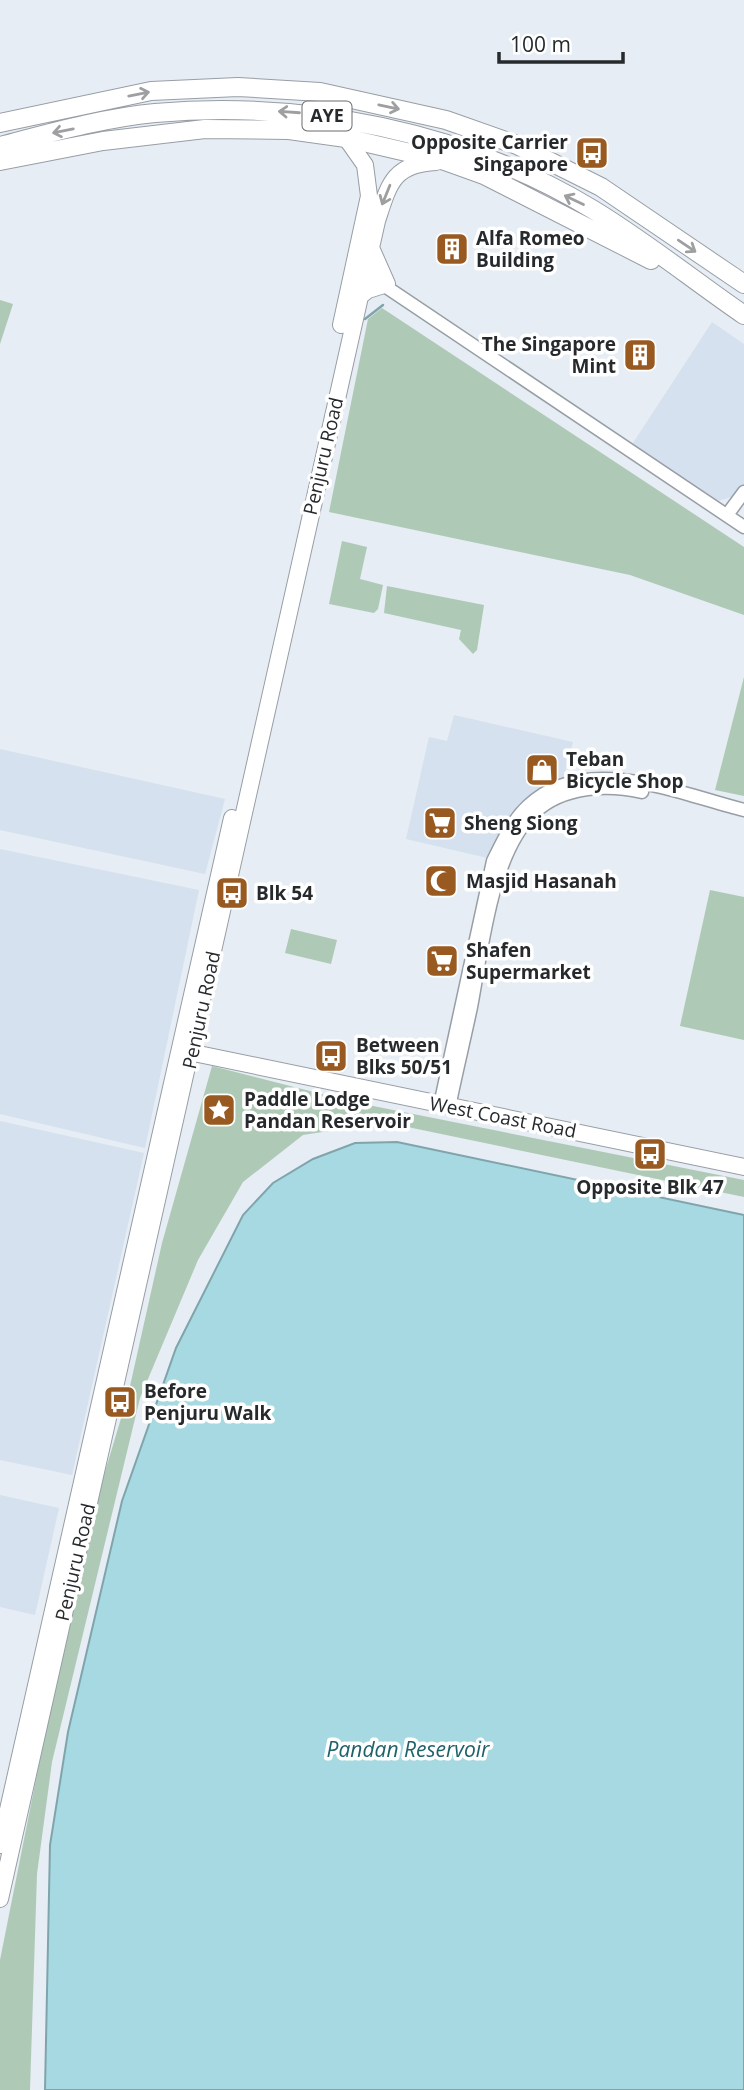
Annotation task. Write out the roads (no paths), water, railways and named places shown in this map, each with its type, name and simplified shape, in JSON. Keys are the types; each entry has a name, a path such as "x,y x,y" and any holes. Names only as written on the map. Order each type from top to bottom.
{"highway":[{"name":"AYE","path":"0,123 151,91 238,87 333,95 446,120 517,145 601,187 744,284"},
{"name":"AYE","path":"0,146 153,114 237,109 322,115 437,142 508,168 591,208 744,315"},
{"path":"0,161 103,141 205,129 289,130 346,138 445,161 523,193 657,263 668,263"}],"main road":[{"name":"Penjuru Road","path":"279,626 359,297 369,188 365,165 346,138"},
{"name":"Penjuru Road","path":"0,1845 187,1047 360,269 371,247 377,221 393,179 412,163 445,161"},
{"path":"359,297 369,290 387,284 380,275 371,247"},
{"name":"West Coast Road","path":"187,1047 744,1167"},
{"name":"West Coast Road","path":"445,1101 744,1157"},
{"name":"Penjuru Road","path":"0,1899 11,1792"}],"street":[{"path":"360,269 387,284 744,527"},
{"path":"727,515 744,492"},
{"path":"445,1101 493,861 507,832 529,805 567,783 592,779 625,780 744,810"},
{"path":"445,1101 503,863 513,840 535,812 566,794 600,787 630,789 744,817"}],"water":[{"name":"Pandan Reservoir","path":"397,1142 744,1215 744,2090 45,2090 50,1845 68,1732 122,1501 176,1348 243,1215 273,1183 313,1159 355,1143"}],"waterway":[{"path":"365,319 383,305"}],"place":[{"name":"Opposite Carrier Singapore","path":"592,153"},
{"name":"Alfa Romeo Building","path":"452,249"},
{"name":"The Singapore Mint","path":"640,355"},
{"name":"Teban Bicycle Shop","path":"542,770"},
{"name":"Sheng Siong","path":"440,823"},
{"name":"Masjid Hasanah","path":"441,881"},
{"name":"Blk 54","path":"232,893"},
{"name":"Shafen Supermarket","path":"442,961"},
{"name":"Between Blks 50/51","path":"331,1056"},
{"name":"Paddle Lodge Pandan Reservoir","path":"219,1110"},
{"name":"Opposite Blk 47","path":"650,1154"},
{"name":"Before Penjuru Walk","path":"120,1402"}]}
